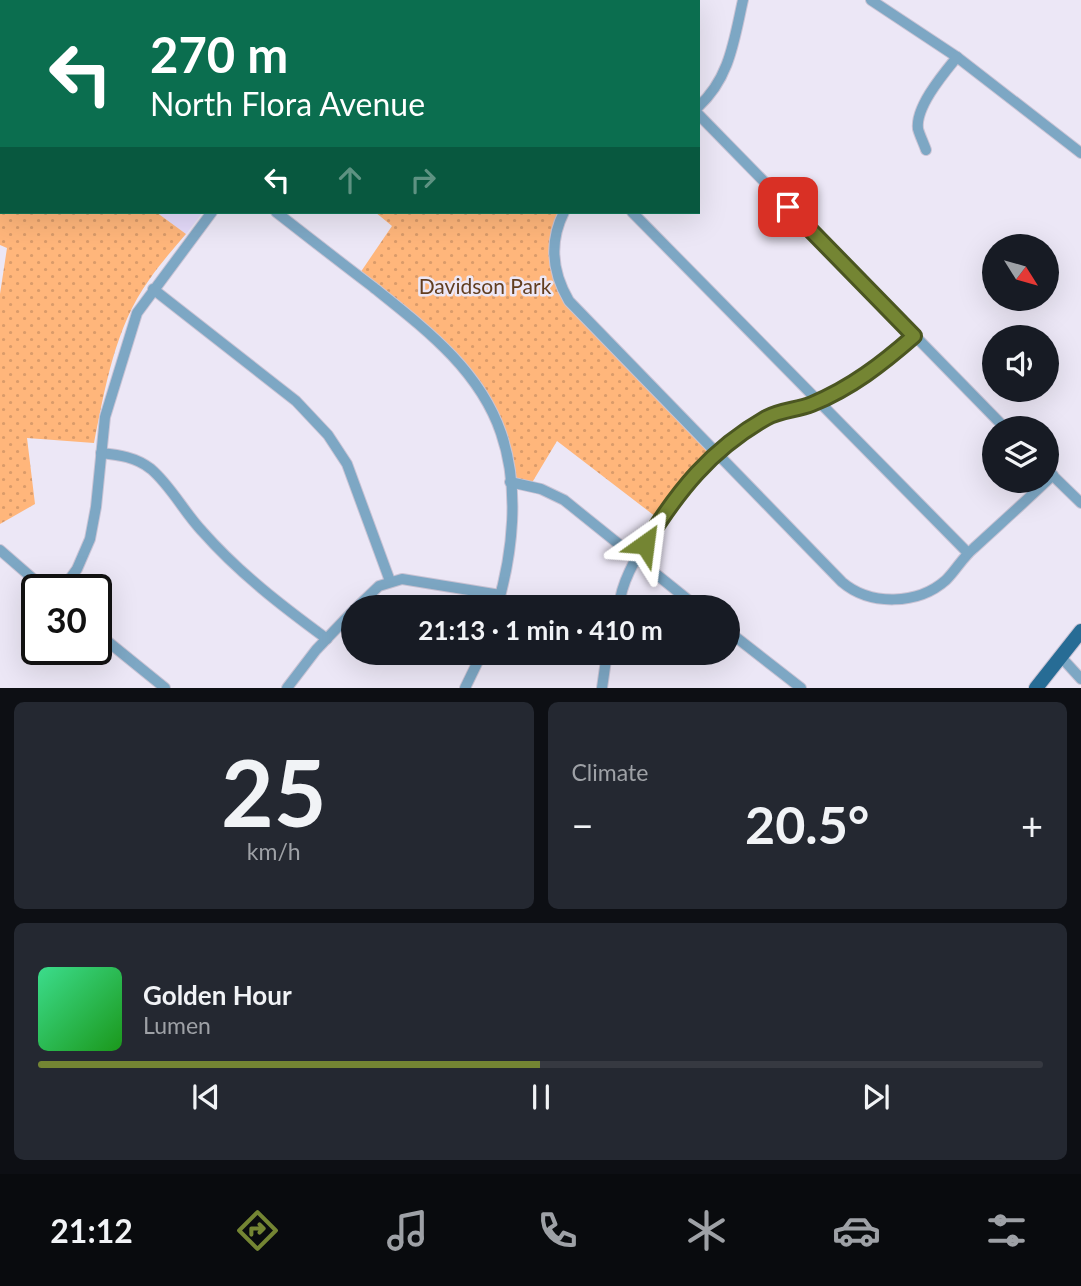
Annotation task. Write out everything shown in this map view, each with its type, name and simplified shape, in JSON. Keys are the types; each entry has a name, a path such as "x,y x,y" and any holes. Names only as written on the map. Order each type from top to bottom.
{"main road":[{"path":"1036,688 1081,631"}],"street":[{"path":"700,105 711,94 728,65 743,0"},
{"path":"871,0 957,57 1081,153"},
{"path":"926,150 918,127 924,107 933,87 957,57"},
{"path":"700,116 993,416"},
{"path":"73,574 90,539 96,508 105,417 137,313 210,214"},
{"path":"279,214 430,332 452,354 480,392 498,426 506,455 510,482 511,531 500,595 408,579 390,581 368,595"},
{"path":"563,214 555,234 554,258 559,280 569,301 842,582 858,593 876,598 906,598 928,592 944,581 968,553 1029,493"},
{"path":"634,214 968,553"},
{"path":"153,289 296,401 328,435 347,464 390,581"},
{"path":"621,595 635,559 673,500 718,453 768,417 820,400 878,367 914,336"},
{"path":"101,453 136,460 151,469 230,561 261,590 327,639"},
{"path":"1059,481 1081,503"},
{"path":"510,482 541,488 564,500 682,595"},
{"path":"0,550 28,574"},
{"path":"287,688 341,624"},
{"path":"740,640 801,688"},
{"path":"112,645 165,688"},
{"path":"1061,657 1081,679"},
{"path":"465,688 476,665"},
{"path":"602,688 605,665"}],"shaded area":[{"path":"159,214 201,214 186,234"}],"green space":[{"path":"0,214 159,214 186,234 149,280 128,318 113,358 94,443 27,438 35,504 0,524 0,294 7,248 0,245"},
{"name":"Davidson Park","path":"377,214 562,214 555,235 559,280 585,317 718,453 660,520 557,441 530,486 510,482 490,409 445,347 358,276 392,226"}],"route":[{"path":"645,544 682,488 724,448 768,417 808,405 859,380 914,336 788,207"}]}
